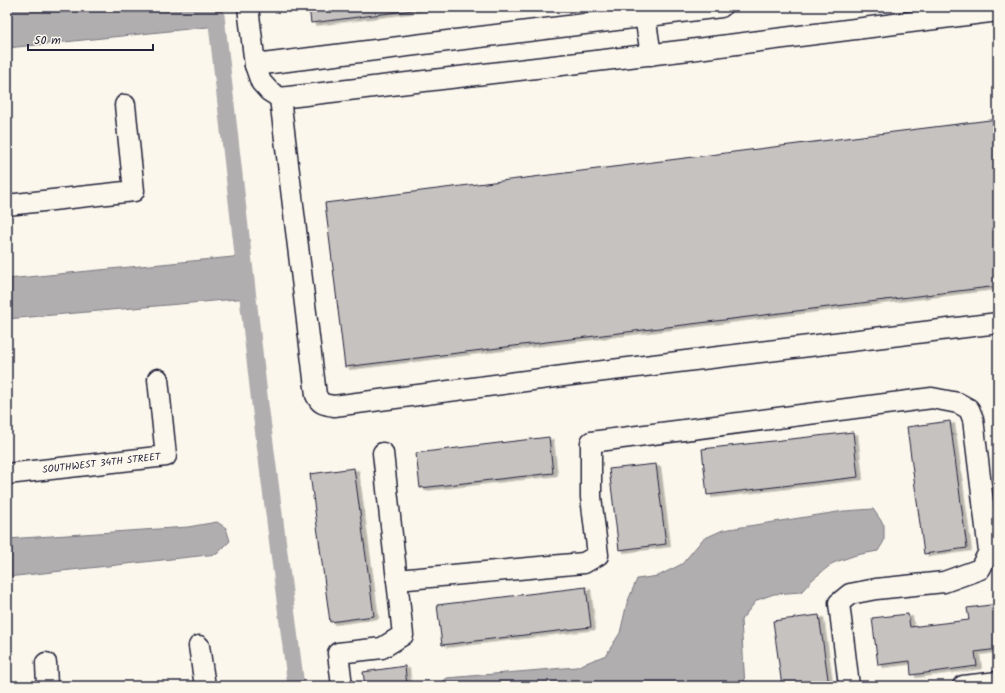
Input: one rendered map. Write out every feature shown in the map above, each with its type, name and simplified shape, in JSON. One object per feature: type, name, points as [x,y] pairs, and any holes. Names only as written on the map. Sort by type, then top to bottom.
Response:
[{"type":"street","points":[[248,7],[255,65],[261,82],[280,98],[651,55],[911,15],[990,10]]},
{"type":"street","points":[[255,65],[721,7]]},
{"type":"street","points":[[645,16],[651,55]]},
{"type":"street","points":[[280,98],[316,395],[319,401],[324,404],[334,406],[579,374],[998,323]]},
{"type":"street","points":[[7,205],[134,191],[125,105]]},
{"type":"street","name":"SOUTHWEST 34TH STREET","points":[[7,474],[166,456],[158,379]]},
{"type":"street","points":[[397,580],[584,563],[598,555],[591,497],[591,442],[932,398],[958,403],[969,409],[973,419],[989,552],[980,569],[944,582],[876,589],[850,594],[839,603],[849,686]]},
{"type":"street","points":[[342,686],[338,653],[382,648],[403,635],[383,453]]},
{"type":"street","points":[[199,646],[205,686]]},
{"type":"street","points":[[46,662],[48,686]]},
{"type":"street","points":[[963,686],[998,682]]},
{"type":"shaded area","points":[[7,7],[215,7],[217,26],[7,48]]},
{"type":"shaded area","points":[[243,256],[248,298],[7,319],[7,279]]},
{"type":"shaded area","points":[[873,509],[884,525],[884,541],[878,551],[856,555],[833,563],[813,579],[801,592],[774,594],[757,600],[741,620],[745,686],[441,686],[441,683],[447,678],[576,667],[606,655],[620,633],[627,603],[637,579],[658,576],[682,564],[703,539],[723,530],[844,511]]},
{"type":"shaded area","points":[[217,522],[226,528],[230,541],[217,554],[7,577],[7,539],[188,527]]},
{"type":"building","points":[[309,7],[429,7],[429,8],[311,23]]},
{"type":"building","points":[[998,119],[998,286],[345,367],[325,203]]},
{"type":"building","points":[[950,421],[967,548],[924,554],[907,427]]},
{"type":"building","points":[[853,432],[858,477],[707,495],[702,449]]},
{"type":"building","points":[[549,437],[553,473],[420,488],[416,453]]},
{"type":"building","points":[[656,464],[666,544],[619,550],[609,469]]},
{"type":"building","points":[[354,468],[374,616],[330,622],[310,474]]},
{"type":"building","points":[[586,587],[591,627],[442,645],[437,605]]},
{"type":"building","points":[[998,604],[998,649],[975,652],[977,666],[911,675],[910,661],[878,665],[872,618],[908,614],[910,627],[969,620],[967,608]]},
{"type":"building","points":[[819,615],[829,686],[782,686],[773,621]]},
{"type":"building","points":[[405,666],[407,686],[365,686],[363,672]]},
{"type":"waterway","points":[[215,7],[260,404],[296,686]]}]
